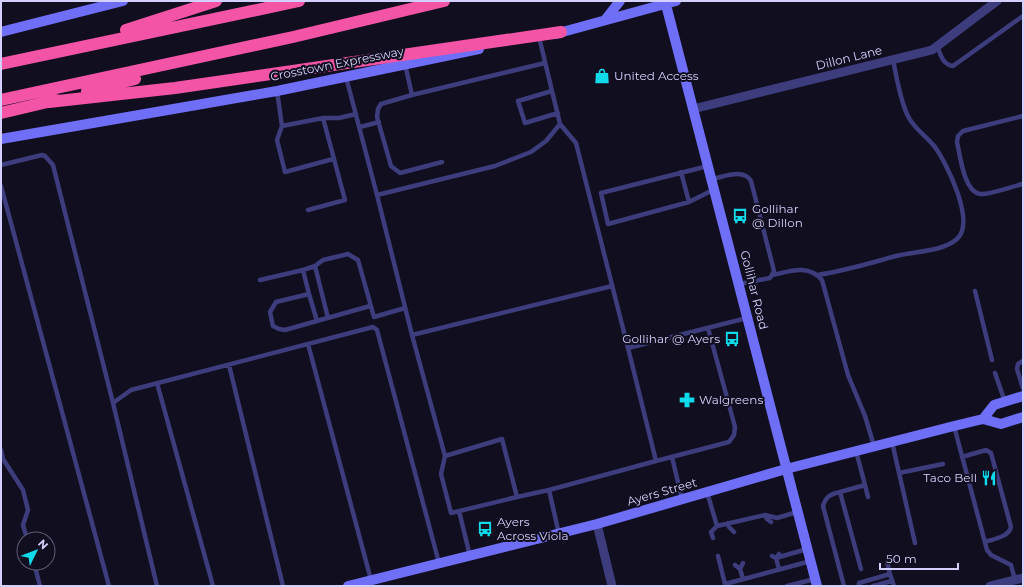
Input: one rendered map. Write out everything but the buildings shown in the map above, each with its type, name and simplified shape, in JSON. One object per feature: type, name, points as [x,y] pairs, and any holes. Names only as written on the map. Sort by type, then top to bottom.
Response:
[{"type":"highway","points":[[67,49],[216,1]]},
{"type":"highway","points":[[1,64],[299,1]]},
{"type":"highway","points":[[1,100],[293,37],[444,1]]},
{"type":"highway","points":[[49,102],[175,88],[562,32]]},
{"type":"highway","points":[[1,113],[49,102],[293,37]]},
{"type":"main road","points":[[1,32],[123,1]]},
{"type":"main road","points":[[605,20],[620,1]]},
{"type":"main road","name":"Crosstown Expressway","points":[[1,139],[277,91],[562,32],[676,1]]},
{"type":"main road","name":"Gollihar Road","points":[[665,3],[694,109],[816,582]]},
{"type":"main road","points":[[983,419],[994,405],[1023,396]]},
{"type":"main road","name":"Ayers Street","points":[[348,586],[597,524],[786,469],[874,446],[983,419],[1001,424],[1023,417]]},
{"type":"street","name":"Dillon Lane","points":[[694,109],[932,50],[997,1]]},
{"type":"street","points":[[597,524],[612,586]]},
{"type":"street","points":[[990,586],[1019,579]]},
{"type":"lane","points":[[937,46],[943,60],[947,65],[953,66],[1023,16]]},
{"type":"lane","points":[[539,37],[560,124],[576,143],[656,461]]},
{"type":"lane","points":[[817,275],[857,268],[898,255],[946,245],[959,238],[963,230],[965,224],[954,183],[945,162],[909,118],[893,60]]},
{"type":"lane","points":[[442,162],[400,173],[395,170],[391,166],[378,122],[378,109],[381,104],[412,95],[545,63]]},
{"type":"lane","points":[[405,64],[412,95]]},
{"type":"lane","points":[[346,76],[412,335],[445,456],[441,474],[451,513],[549,490],[729,442],[734,435],[735,427],[708,328]]},
{"type":"lane","points":[[277,91],[282,126],[277,140],[285,172],[334,158]]},
{"type":"lane","points":[[552,91],[518,101],[525,122],[558,113]]},
{"type":"lane","points":[[282,126],[323,118],[339,118],[356,114]]},
{"type":"lane","points":[[1023,116],[963,131],[958,136],[957,142],[967,183],[973,191],[980,194],[1023,184]]},
{"type":"lane","points":[[308,210],[345,200],[323,118]]},
{"type":"lane","points":[[360,127],[378,122]]},
{"type":"lane","points":[[377,194],[495,166],[531,152],[546,141],[560,124]]},
{"type":"lane","points":[[1,165],[42,155],[45,156],[53,165],[157,586]]},
{"type":"lane","points":[[708,166],[601,192],[608,224],[689,202],[713,184],[742,173],[748,176],[751,181],[774,271],[773,275]]},
{"type":"lane","points":[[681,172],[689,202]]},
{"type":"lane","points":[[1,186],[109,586]]},
{"type":"lane","points":[[260,280],[303,270],[315,266],[323,260],[348,254],[354,256],[358,260],[374,317],[405,308]]},
{"type":"lane","points":[[315,266],[328,318]]},
{"type":"lane","points":[[739,284],[770,278],[773,275],[799,268],[817,275],[822,280],[848,376],[865,416],[874,446]]},
{"type":"lane","points":[[303,270],[316,321]]},
{"type":"lane","points":[[412,335],[612,286]]},
{"type":"lane","points":[[975,291],[992,360]]},
{"type":"lane","points":[[309,294],[276,302],[270,312],[273,326],[285,330],[370,306]]},
{"type":"lane","points":[[628,348],[747,318]]},
{"type":"lane","points":[[113,403],[130,390],[373,327],[377,330],[439,563]]},
{"type":"lane","points":[[308,344],[370,580]]},
{"type":"lane","points":[[1023,361],[1018,364],[1017,369],[1023,388]]},
{"type":"lane","points":[[229,365],[283,586]]},
{"type":"lane","points":[[995,373],[1005,402]]},
{"type":"lane","points":[[157,384],[211,586]]},
{"type":"lane","points":[[954,426],[987,550],[991,555],[1011,565],[1019,579]]},
{"type":"lane","points":[[445,456],[502,439],[517,497]]},
{"type":"lane","points":[[892,442],[915,543]]},
{"type":"lane","points":[[1,450],[3,459],[23,490],[28,510],[23,525],[25,531]]},
{"type":"lane","points":[[962,457],[986,450],[991,453],[999,478],[1011,527],[1010,532],[1006,535],[985,542]]},
{"type":"lane","points":[[856,451],[868,497]]},
{"type":"lane","points":[[672,457],[682,499]]},
{"type":"lane","points":[[899,473],[942,464]]},
{"type":"lane","points":[[844,586],[823,506],[825,500],[830,495],[864,485]]},
{"type":"lane","points":[[549,490],[559,534]]},
{"type":"lane","points":[[707,492],[717,526]]},
{"type":"lane","points":[[840,492],[861,569]]},
{"type":"lane","points":[[459,511],[470,556]]},
{"type":"lane","points":[[713,538],[711,532],[717,526],[766,517],[777,518],[798,512]]},
{"type":"lane","points":[[766,517],[771,522]]},
{"type":"lane","points":[[763,524],[766,517]]},
{"type":"lane","points":[[728,525],[734,532]]},
{"type":"lane","points":[[726,533],[728,525]]},
{"type":"lane","points":[[779,569],[776,556],[807,549]]},
{"type":"lane","points":[[718,556],[725,584],[810,561]]},
{"type":"lane","points":[[887,562],[894,586]]},
{"type":"lane","points":[[740,569],[743,563]]},
{"type":"lane","points":[[735,565],[740,569],[743,579]]},
{"type":"lane","points":[[36,571],[40,586]]},
{"type":"lane","points":[[859,586],[860,583],[890,574]]},
{"type":"lane","points":[[877,585],[892,581]]},
{"type":"lane","points":[[787,586],[816,582]]},
{"type":"place","name":"United Access","points":[[602,76]]},
{"type":"place","name":"Gollihar @ Dillon","points":[[740,216]]},
{"type":"place","name":"Gollihar @ Ayers","points":[[732,339]]},
{"type":"place","name":"Walgreens","points":[[687,400]]},
{"type":"place","name":"Taco Bell","points":[[989,478]]},
{"type":"place","name":"Ayers Across Viola","points":[[485,529]]}]
